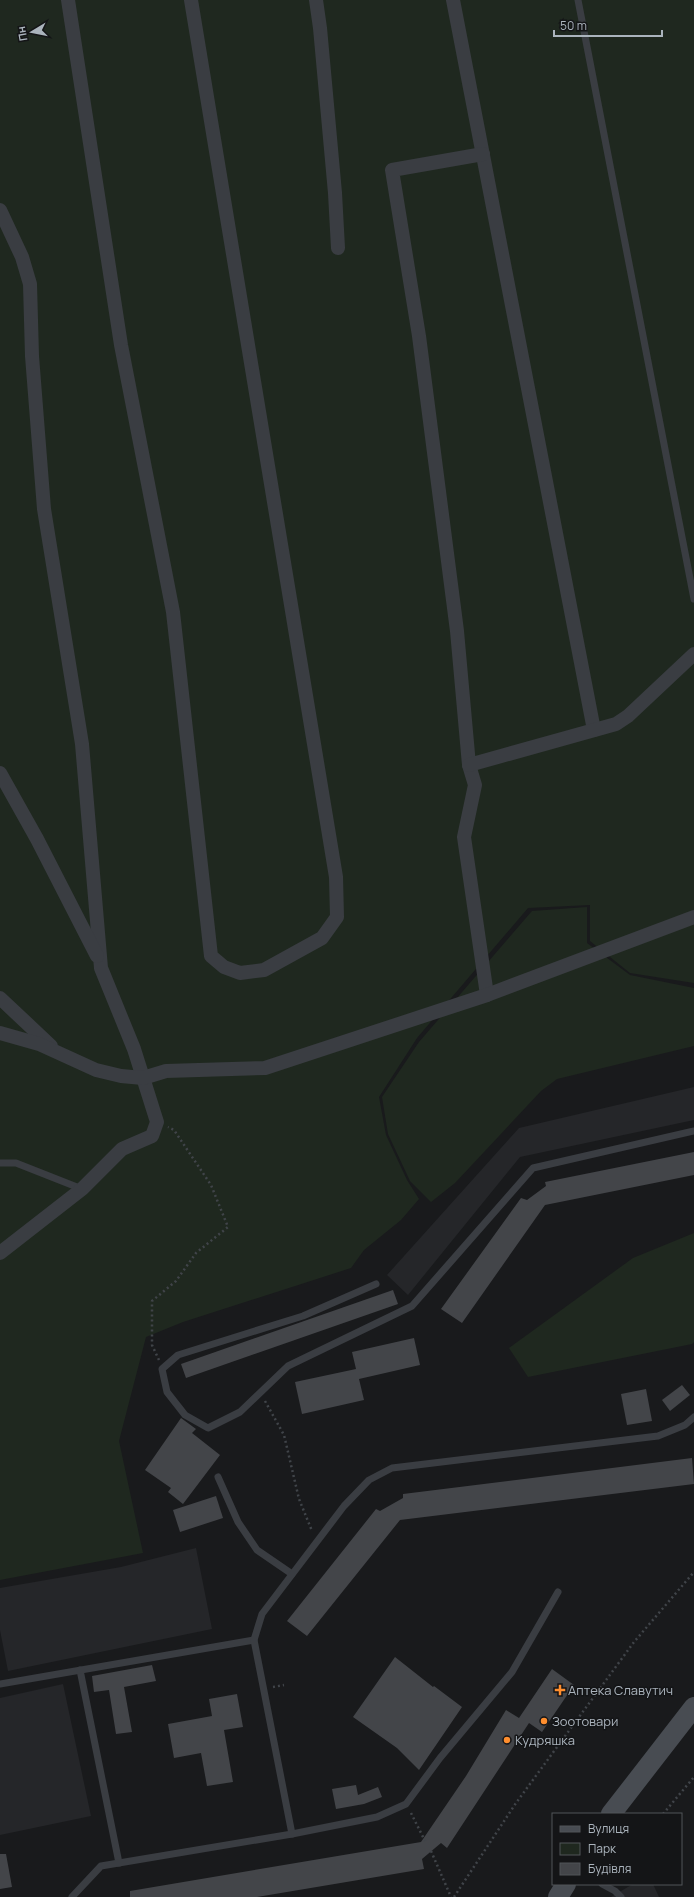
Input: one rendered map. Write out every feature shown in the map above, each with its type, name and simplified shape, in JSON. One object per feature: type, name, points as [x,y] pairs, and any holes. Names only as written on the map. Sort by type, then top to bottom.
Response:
[{"type":"main road","points":[[613,1813],[691,1715]]},
{"type":"main road","points":[[558,1897],[565,1885]]},
{"type":"street","points":[[68,0],[121,345],[173,612],[212,956],[224,967],[240,973],[264,970],[322,938],[337,917],[336,877],[191,0]]},
{"type":"street","points":[[316,0],[335,185],[338,248]]},
{"type":"street","points":[[452,0],[594,730]]},
{"type":"street","points":[[482,154],[392,170],[419,336],[457,631],[469,765],[475,785],[464,837],[487,995]]},
{"type":"street","points":[[0,210],[22,257],[30,284],[32,356],[44,509],[82,744],[101,968],[134,1049],[157,1122],[152,1136],[122,1149],[82,1189],[0,1253]]},
{"type":"street","points":[[469,765],[616,724],[628,716],[694,654]]},
{"type":"street","points":[[0,772],[37,839],[100,962]]},
{"type":"street","points":[[0,1033],[39,1044],[96,1070],[144,1081],[166,1071],[265,1068],[487,995],[694,917]]},
{"type":"street","points":[[0,998],[58,1052]]},
{"type":"lane","points":[[578,0],[694,599]]},
{"type":"lane","points":[[376,1284],[303,1316],[178,1355],[162,1369],[167,1392],[185,1415],[208,1428],[240,1412],[288,1366],[412,1306],[533,1168],[694,1131]]},
{"type":"lane","points":[[0,1163],[16,1163],[82,1189]]},
{"type":"lane","points":[[292,1834],[254,1640],[262,1614],[344,1506],[369,1480],[392,1468],[658,1436],[685,1425],[694,1417]]},
{"type":"lane","points":[[218,1477],[238,1522],[257,1550],[292,1574]]},
{"type":"lane","points":[[72,1897],[102,1866],[377,1818],[406,1804],[440,1758],[512,1672],[558,1592]]},
{"type":"lane","points":[[0,1684],[254,1640]]},
{"type":"lane","points":[[80,1670],[119,1863]]},
{"type":"lane","points":[[604,1885],[615,1891],[621,1897]]},
{"type":"path","points":[[157,1122],[174,1130],[211,1185],[228,1227],[196,1253],[176,1281],[152,1301],[152,1344],[162,1369]]},
{"type":"path","points":[[260,1393],[284,1435],[299,1499],[316,1542]]},
{"type":"path","points":[[454,1897],[516,1803],[634,1642],[694,1572]]},
{"type":"path","points":[[664,1813],[694,1777]]},
{"type":"path","points":[[406,1804],[425,1841]]},
{"type":"path","points":[[432,1851],[451,1897]]},
{"type":"shaded area","points":[[694,1087],[694,1120],[520,1157],[408,1295],[387,1275],[519,1128]]},
{"type":"shaded area","points":[[196,1548],[212,1629],[8,1671],[0,1630],[0,1588],[121,1567]]},
{"type":"shaded area","points":[[63,1684],[91,1816],[0,1835],[0,1698]]},
{"type":"shaded area","points":[[631,1885],[653,1885],[659,1897],[611,1897]]},
{"type":"green space","points":[[0,0],[694,0],[694,983],[630,973],[590,941],[590,905],[528,908],[417,1038],[379,1097],[386,1135],[407,1180],[419,1199],[401,1220],[364,1250],[351,1268],[183,1322],[146,1337],[119,1441],[143,1553],[0,1580]]},
{"type":"green space","points":[[587,907],[587,943],[630,975],[694,988],[694,1046],[557,1079],[541,1091],[455,1183],[431,1202],[410,1181],[388,1134],[382,1097],[419,1042],[532,911]]},
{"type":"green space","points":[[694,1233],[694,1342],[692,1344],[528,1377],[509,1348],[633,1258]]},
{"type":"building","points":[[694,1152],[694,1175],[545,1205],[462,1323],[441,1309],[521,1198],[527,1200],[546,1186],[545,1182]]},
{"type":"building","points":[[393,1290],[398,1304],[186,1378],[181,1364]]},
{"type":"building","points":[[414,1338],[420,1365],[359,1379],[364,1400],[302,1414],[295,1382],[356,1369],[352,1352]]},
{"type":"building","points":[[682,1385],[690,1395],[670,1411],[662,1400]]},
{"type":"building","points":[[646,1389],[652,1421],[627,1425],[621,1394]]},
{"type":"building","points":[[181,1418],[196,1429],[192,1433],[220,1455],[183,1504],[168,1492],[171,1488],[145,1470]]},
{"type":"building","points":[[692,1458],[694,1484],[400,1520],[307,1636],[287,1621],[376,1509],[380,1511],[403,1498],[403,1494]]},
{"type":"building","points":[[216,1496],[223,1518],[180,1532],[173,1510]]},
{"type":"building","points":[[395,1657],[433,1687],[434,1686],[462,1707],[419,1770],[397,1748],[353,1717]]},
{"type":"building","points":[[152,1665],[156,1681],[124,1687],[132,1732],[116,1734],[109,1690],[94,1692],[92,1676]]},
{"type":"building","points":[[552,1669],[574,1685],[542,1732],[529,1723],[447,1848],[441,1843],[422,1859],[424,1869],[257,1897],[130,1897],[130,1891],[421,1842],[466,1776],[506,1710],[519,1718]]},
{"type":"building","points":[[237,1694],[243,1727],[224,1730],[233,1782],[207,1786],[201,1753],[174,1758],[168,1724],[212,1716],[209,1699]]},
{"type":"building","points":[[356,1785],[358,1795],[378,1787],[382,1797],[364,1804],[336,1809],[332,1789]]},
{"type":"building","points":[[0,1854],[6,1854],[12,1887],[0,1889]]},
{"type":"place","name":"Аптека Славутич","points":[[560,1690]]},
{"type":"place","name":"Зоотовари","points":[[544,1721]]},
{"type":"place","name":"Кудряшка","points":[[507,1740]]}]
